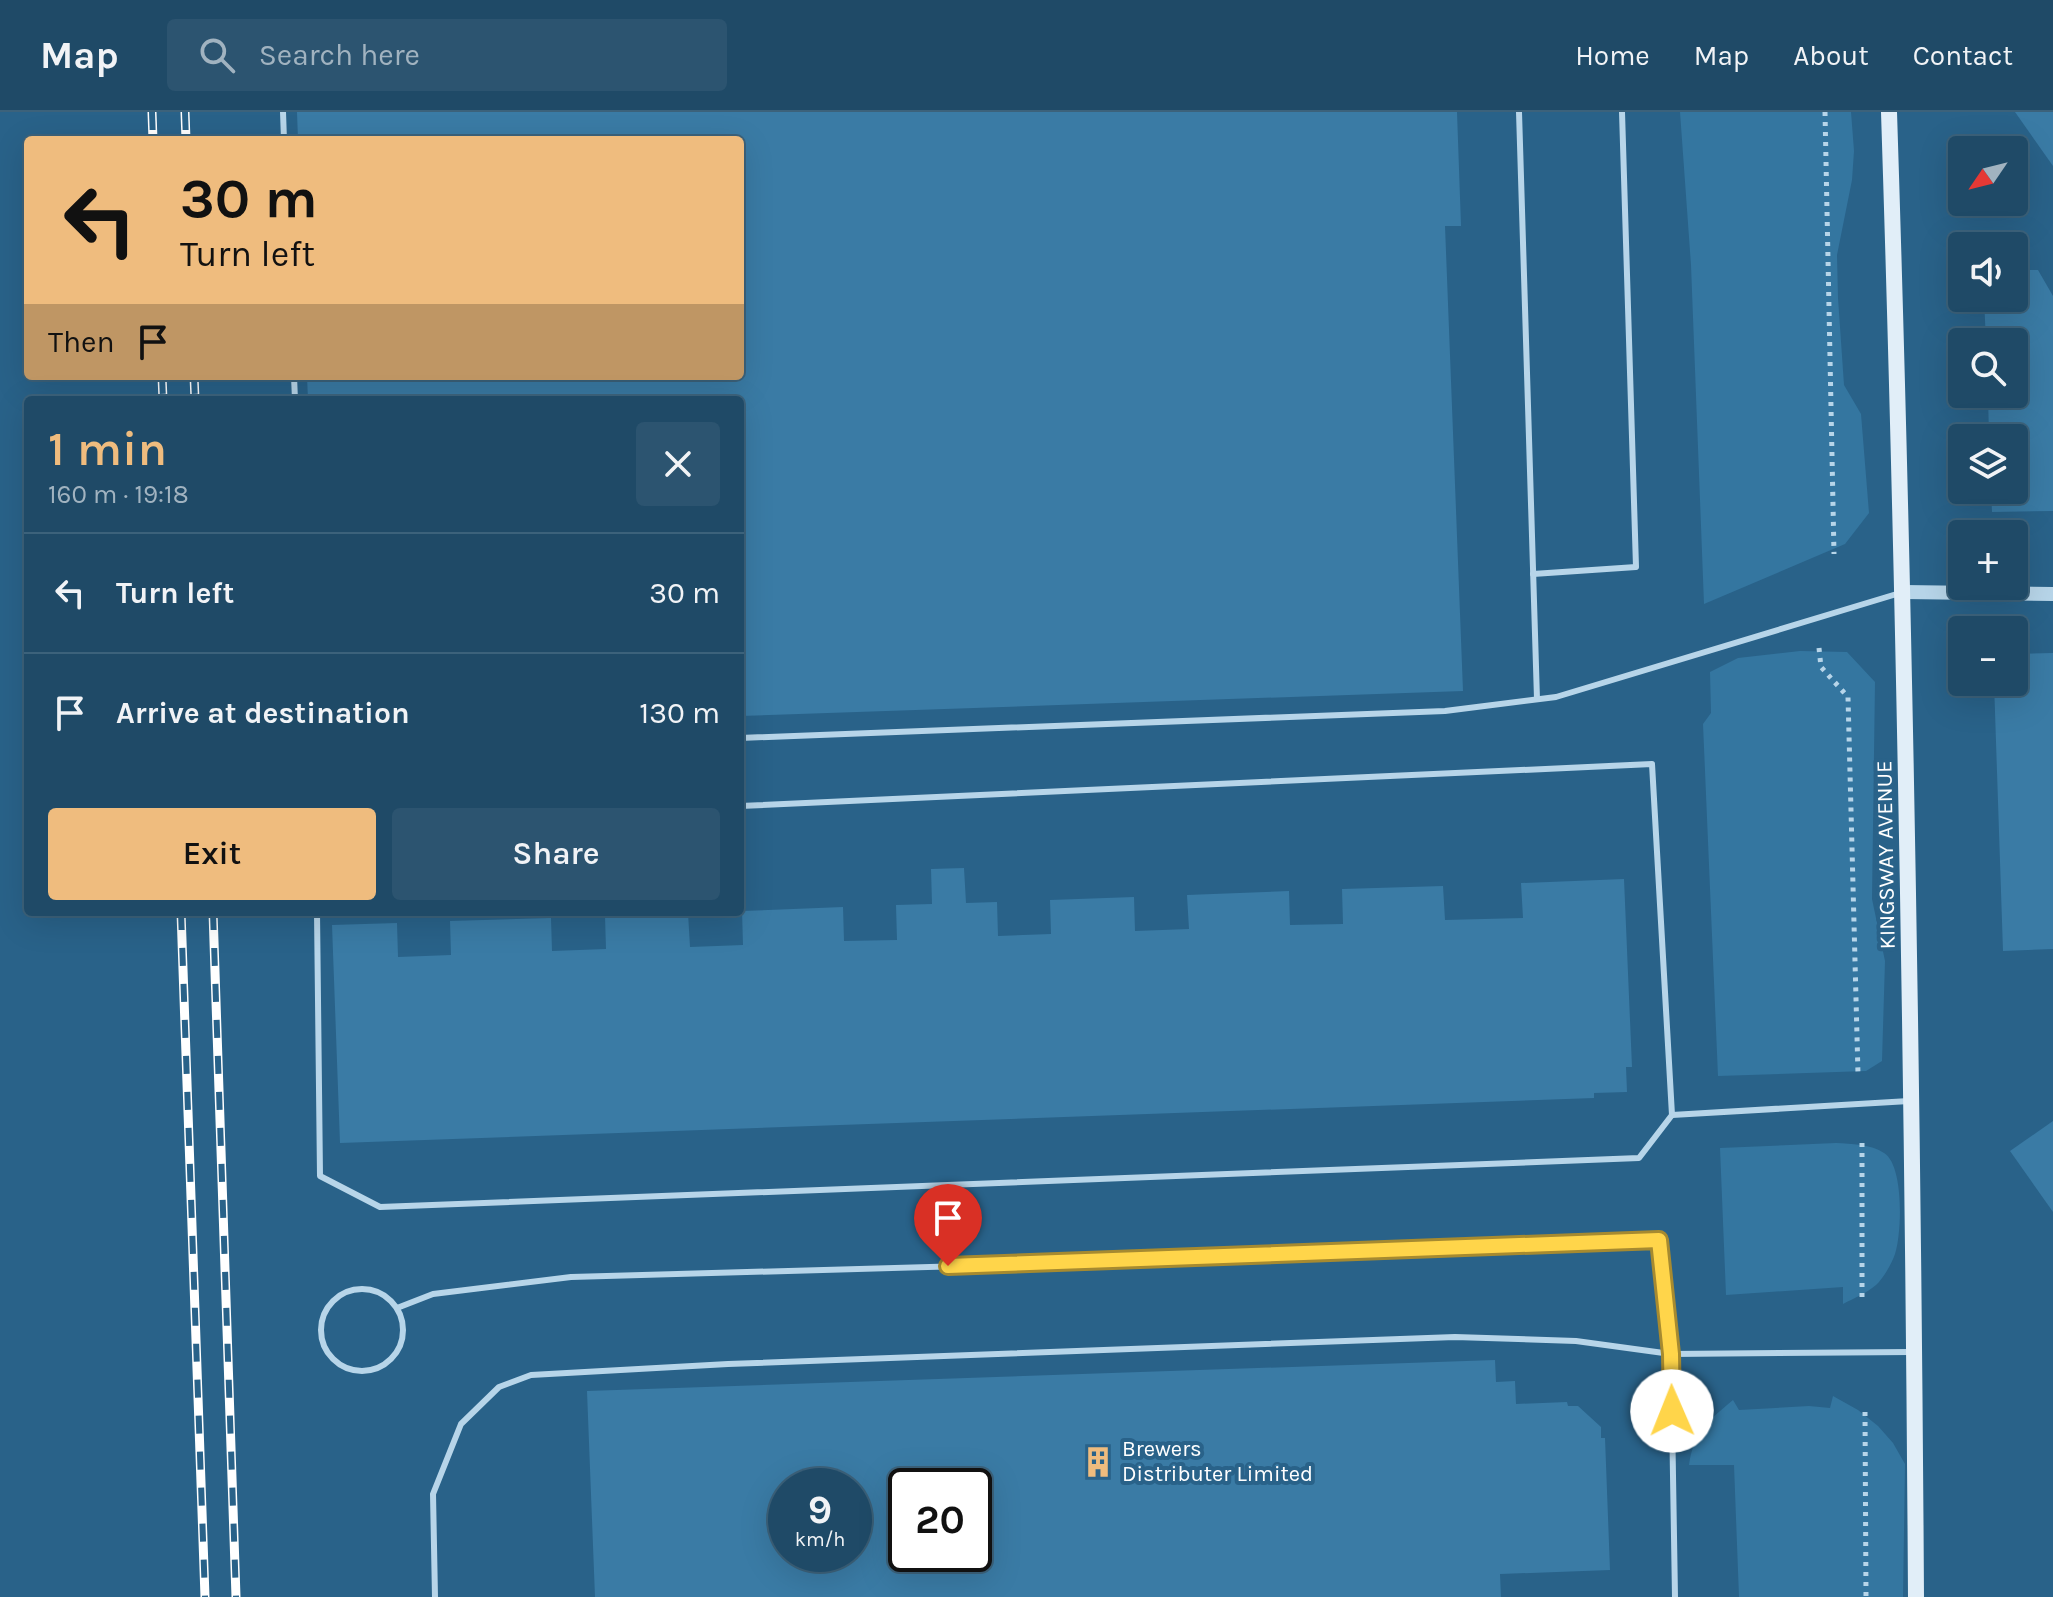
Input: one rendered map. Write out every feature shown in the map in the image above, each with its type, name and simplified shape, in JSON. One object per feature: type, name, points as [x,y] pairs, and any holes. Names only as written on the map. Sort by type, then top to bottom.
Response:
[{"type":"main road","name":"KINGSWAY AVENUE","points":[[1889,112],[1904,592],[1913,1101],[1916,1597]]},
{"type":"street","points":[[1904,592],[2053,594]]},
{"type":"lane","points":[[283,112],[284,136]]},
{"type":"lane","points":[[1519,112],[1537,699]]},
{"type":"lane","points":[[1533,574],[1636,567],[1622,112]]},
{"type":"lane","points":[[744,738],[1445,711],[1556,697],[1904,592]]},
{"type":"lane","points":[[317,916],[320,1176],[380,1207],[1639,1158],[1672,1115],[1652,764],[744,806]]},
{"type":"lane","points":[[1672,1115],[1913,1101]]},
{"type":"lane","points":[[397,1308],[433,1294],[571,1277],[1105,1262],[1659,1240],[1671,1354],[1675,1597]]},
{"type":"lane","points":[[362,1288],[376,1291],[389,1297],[397,1308],[404,1334],[400,1347],[382,1367],[355,1371],[332,1358],[324,1346],[322,1319],[327,1307],[349,1290],[362,1288]]},
{"type":"lane","points":[[435,1597],[433,1494],[461,1424],[499,1387],[531,1375],[728,1364],[1455,1337],[1576,1341],[1671,1354],[1914,1352]]},
{"type":"path","points":[[1825,112],[1834,554]]},
{"type":"path","points":[[1819,648],[1821,667],[1848,697],[1858,1074]]},
{"type":"path","points":[[1862,1143],[1862,1299]]},
{"type":"path","points":[[1865,1412],[1866,1597]]},
{"type":"shaded area","points":[[1680,112],[1851,112],[1854,151],[1852,180],[1837,255],[1838,298],[1844,385],[1861,414],[1869,513],[1845,544],[1704,604],[1691,265]]},
{"type":"shaded area","points":[[1800,651],[1847,652],[1875,682],[1872,899],[1885,961],[1882,1061],[1866,1071],[1718,1076],[1703,724],[1711,713],[1710,672],[1738,658]]},
{"type":"shaded area","points":[[1836,1143],[1879,1150],[1891,1160],[1895,1171],[1900,1200],[1899,1231],[1895,1254],[1882,1279],[1843,1304],[1843,1287],[1726,1295],[1720,1148]]},
{"type":"shaded area","points":[[1833,1396],[1878,1426],[1905,1464],[1903,1597],[1739,1597],[1734,1465],[1689,1465],[1694,1443],[1709,1421],[1733,1400],[1739,1410],[1809,1406],[1830,1408]]},
{"type":"building","points":[[297,112],[1457,112],[1461,226],[1445,226],[1463,691],[744,716],[744,396],[308,396],[307,380],[744,380],[744,136],[298,136]]},
{"type":"building","points":[[2015,112],[2053,112],[2053,166]]},
{"type":"building","points":[[2028,270],[2038,270],[2053,296],[2053,511],[1992,512],[1992,504],[2028,504],[2028,424],[1989,424],[1988,408],[2028,408],[2028,328],[1985,328],[1985,312],[2028,312]]},
{"type":"building","points":[[2053,653],[2053,949],[2003,951],[1994,696],[2028,696],[2028,654]]},
{"type":"building","points":[[964,868],[966,903],[997,902],[998,936],[1051,934],[1050,900],[1134,897],[1135,931],[1189,929],[1187,895],[1289,891],[1290,925],[1343,924],[1342,889],[1443,886],[1445,920],[1523,918],[1521,883],[1624,879],[1632,1067],[1626,1067],[1627,1092],[1594,1093],[1594,1098],[340,1143],[332,925],[397,923],[398,957],[451,955],[450,921],[551,918],[552,951],[606,949],[605,916],[688,916],[690,947],[743,945],[744,911],[843,907],[844,941],[897,940],[896,905],[932,904],[931,869]]},
{"type":"building","points":[[2053,1121],[2053,1212],[2010,1151]]},
{"type":"building","name":"Brewers Distributer Limited","points":[[1495,1360],[1496,1382],[1515,1381],[1516,1404],[1567,1402],[1568,1406],[1578,1406],[1601,1427],[1601,1438],[1605,1438],[1610,1570],[1500,1574],[1501,1597],[595,1597],[587,1391]]},
{"type":"railway","points":[[152,112],[153,136]]},
{"type":"railway","points":[[185,112],[186,136]]},
{"type":"railway","points":[[162,380],[163,396]]},
{"type":"railway","points":[[194,380],[195,396]]},
{"type":"railway","points":[[181,916],[205,1597]]},
{"type":"railway","points":[[213,916],[236,1597]]},
{"type":"place","name":"Brewers Distributer Limited","points":[[1098,1462]]},
{"type":"route","points":[[948,1266],[1659,1240],[1671,1354],[1672,1411]]}]
